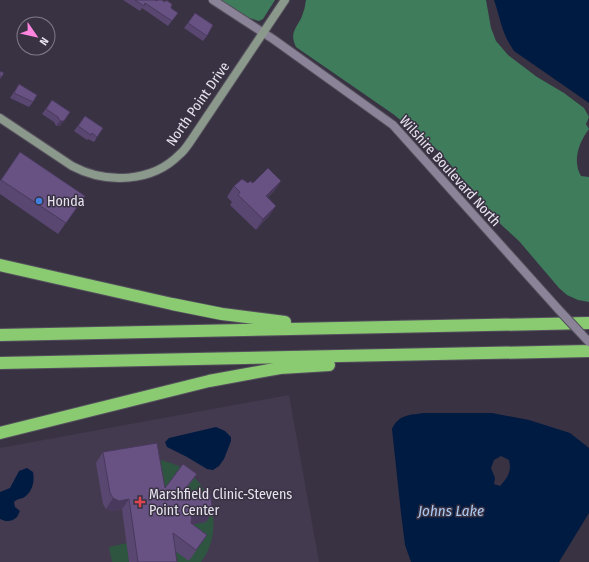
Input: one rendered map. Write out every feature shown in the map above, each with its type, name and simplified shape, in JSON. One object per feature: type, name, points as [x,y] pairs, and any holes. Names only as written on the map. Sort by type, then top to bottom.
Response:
[{"type":"highway","points":[[0,265],[214,313],[292,323],[305,329]]},
{"type":"highway","points":[[0,335],[589,323]]},
{"type":"highway","points":[[0,364],[589,351]]},
{"type":"highway","points":[[0,433],[162,392],[251,373],[304,366],[424,362],[438,355]]},
{"type":"street","name":"Wilshire Boulevard North","points":[[213,0],[263,33],[392,125],[589,342]]},
{"type":"street","name":"North Point Drive","points":[[0,118],[85,173],[98,177],[111,178],[130,178],[148,174],[164,166],[180,155],[285,0]]},
{"type":"shaded area","points":[[289,395],[319,562],[0,562],[0,448]]},
{"type":"green space","points":[[220,0],[275,0],[263,19],[259,21],[246,17]]},
{"type":"green space","points":[[306,0],[486,0],[491,28],[496,41],[508,55],[537,77],[564,93],[584,108],[589,117],[586,124],[589,129],[582,140],[578,152],[577,164],[581,176],[589,177],[589,302],[578,300],[567,295],[559,288],[519,241],[494,218],[477,194],[440,152],[393,114],[296,47],[293,37],[295,29],[304,11]]},
{"type":"green space","points":[[158,459],[175,464],[184,469],[195,478],[203,488],[209,500],[212,512],[212,538],[208,550],[201,562],[175,562]]},
{"type":"green space","points":[[127,543],[129,562],[112,562],[109,547]]},
{"type":"water","points":[[494,0],[589,0],[589,103],[514,51],[504,32]]},
{"type":"water","name":"Johns Lake","points":[[424,413],[492,413],[529,420],[570,433],[589,448],[589,513],[559,562],[411,562],[405,545],[392,429],[398,420],[405,416]],"holes":[[[501,456],[509,460],[510,468],[507,477],[500,486],[494,484],[495,478],[491,468],[494,460]]]},
{"type":"water","points":[[216,427],[225,431],[231,437],[231,441],[224,459],[219,466],[213,470],[207,469],[167,447],[165,442],[169,438]]},
{"type":"water","points":[[27,468],[33,472],[34,480],[31,490],[26,496],[14,502],[15,507],[20,511],[17,517],[13,520],[4,521],[0,519],[0,492],[10,488],[19,471]]},
{"type":"building","points":[[135,0],[162,0],[165,2],[166,0],[172,4],[171,8],[178,13],[172,21],[145,3],[144,6]]},
{"type":"building","points":[[195,13],[213,25],[207,36],[188,23]]},
{"type":"building","points":[[0,71],[4,73],[0,79]]},
{"type":"building","points":[[19,84],[37,95],[33,102],[14,93]]},
{"type":"building","points":[[52,100],[70,112],[64,121],[60,121],[58,117],[46,109]]},
{"type":"building","points":[[85,116],[103,128],[97,137],[92,133],[91,135],[78,126]]},
{"type":"building","points":[[20,152],[85,196],[66,223],[1,180]]},
{"type":"building","points":[[268,168],[281,181],[266,196],[276,206],[263,219],[238,195],[240,192],[234,186],[242,179],[248,183],[250,181],[253,183]]},
{"type":"building","points":[[157,443],[165,488],[183,464],[197,474],[184,490],[191,498],[210,494],[213,511],[192,515],[191,523],[207,535],[196,550],[173,533],[177,562],[138,562],[129,499],[119,501],[113,498],[110,493],[103,452]]},
{"type":"place","name":"Honda","points":[[39,201]]},
{"type":"place","name":"Marshfield Clinic-Stevens Point Center","points":[[140,502]]}]
